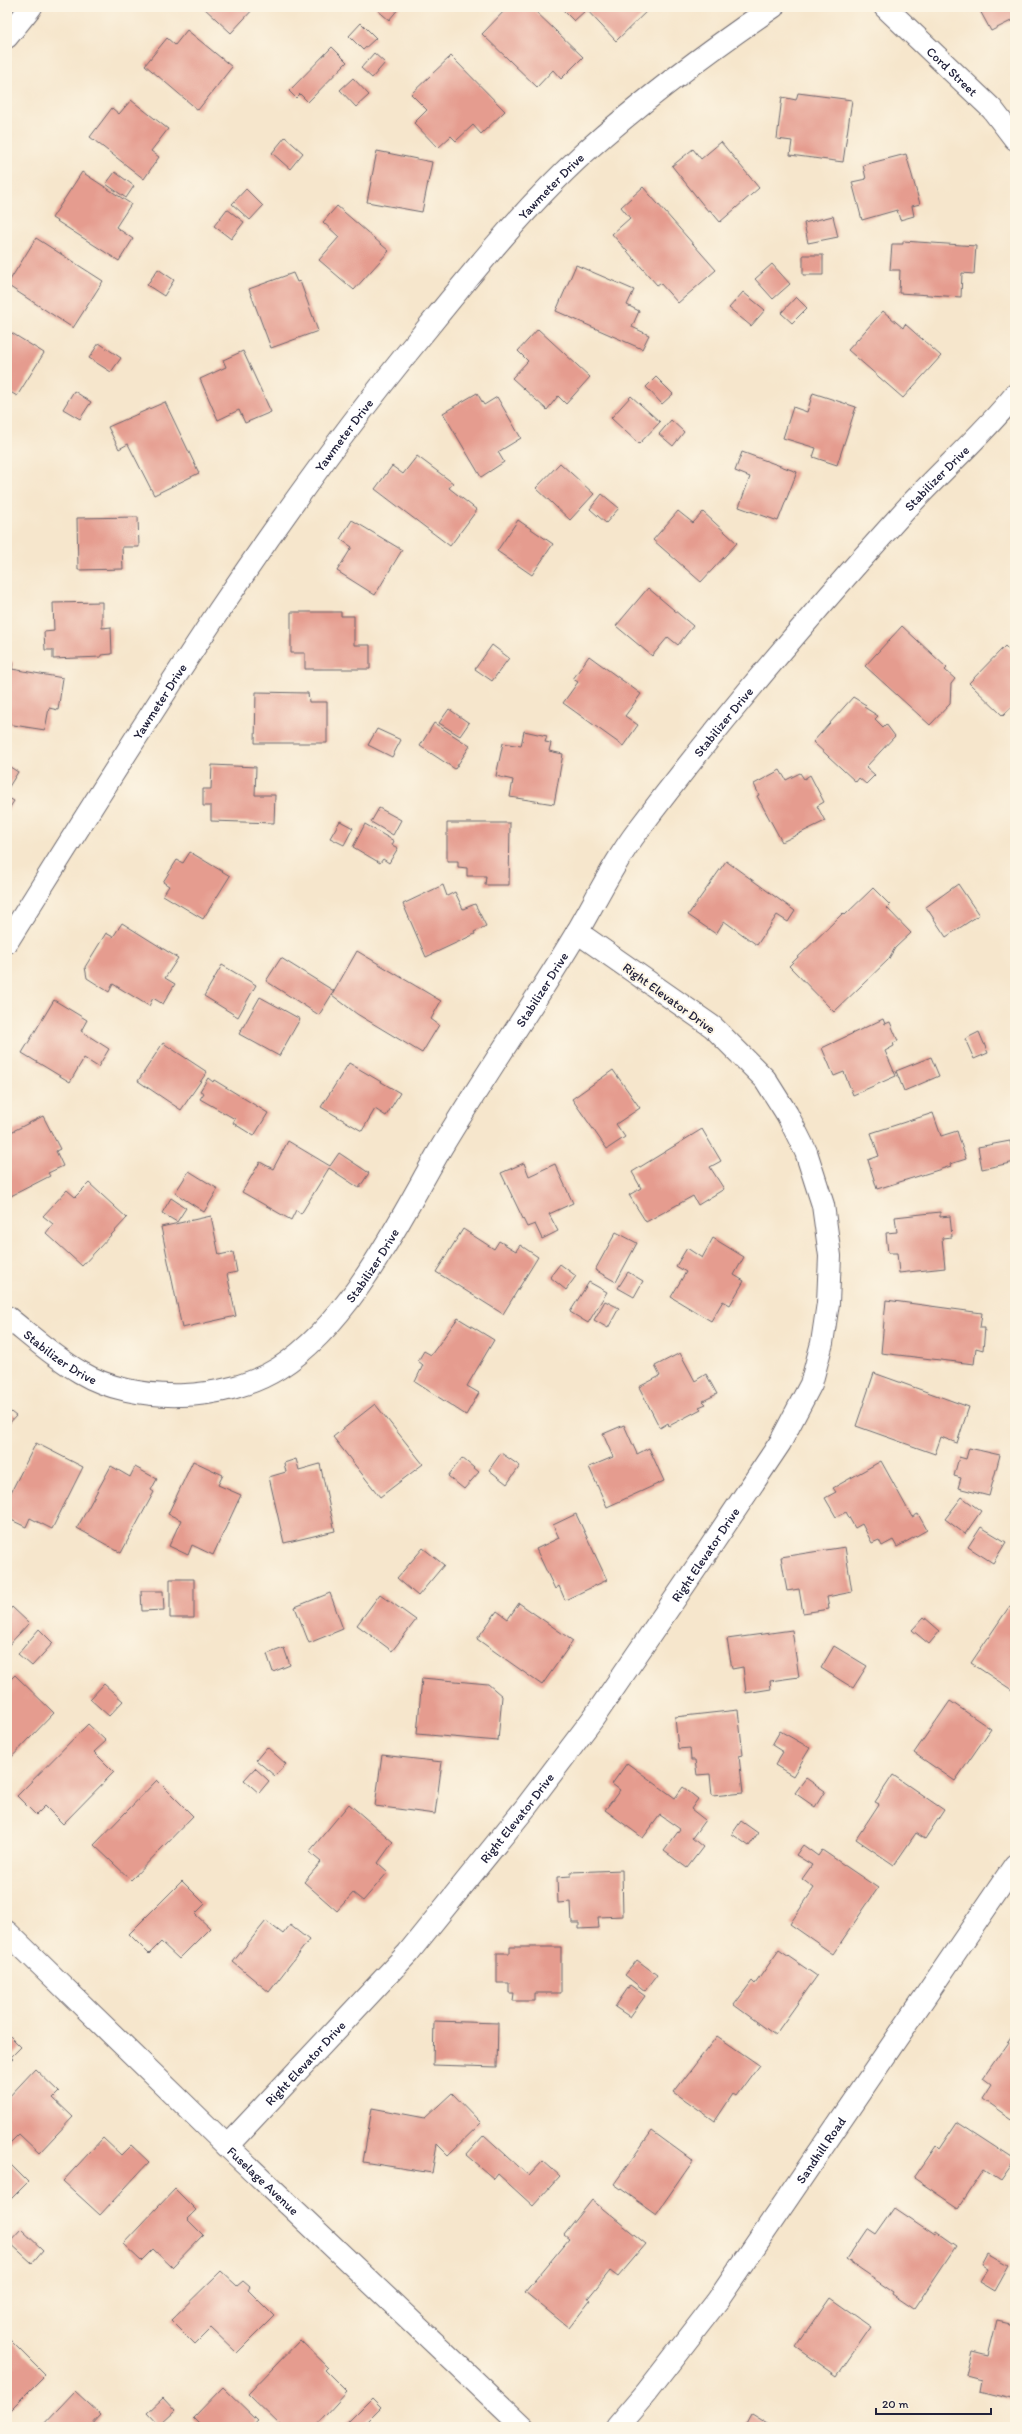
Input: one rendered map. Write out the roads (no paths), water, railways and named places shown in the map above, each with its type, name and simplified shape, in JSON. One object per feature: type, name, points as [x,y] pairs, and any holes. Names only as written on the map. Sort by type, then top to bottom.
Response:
[{"type":"street","points":[[7,37],[31,7]]},
{"type":"street","name":"Yawmeter Drive","points":[[7,942],[175,675],[282,516],[369,399],[526,211],[584,154],[706,52],[773,7]]},
{"type":"street","name":"Cord Street","points":[[886,7],[992,109],[1015,139]]},
{"type":"street","name":"Stabilizer Drive","points":[[7,1317],[81,1373],[106,1384],[132,1390],[166,1395],[202,1395],[242,1387],[278,1369],[310,1344],[342,1307],[379,1255],[460,1118],[576,932],[606,877],[638,831],[766,667],[902,514],[1015,395]]},
{"type":"street","name":"Right Elevator Drive","points":[[227,2146],[408,1953],[526,1808],[592,1720],[707,1552],[780,1443],[811,1384],[822,1343],[828,1303],[830,1256],[823,1205],[806,1152],[787,1114],[765,1079],[713,1027],[576,932]]},
{"type":"street","name":"Sandhill Road","points":[[617,2427],[646,2393],[718,2300],[1015,1865]]},
{"type":"street","name":"Fuselage Avenue","points":[[7,1932],[227,2146],[522,2427]]}]
